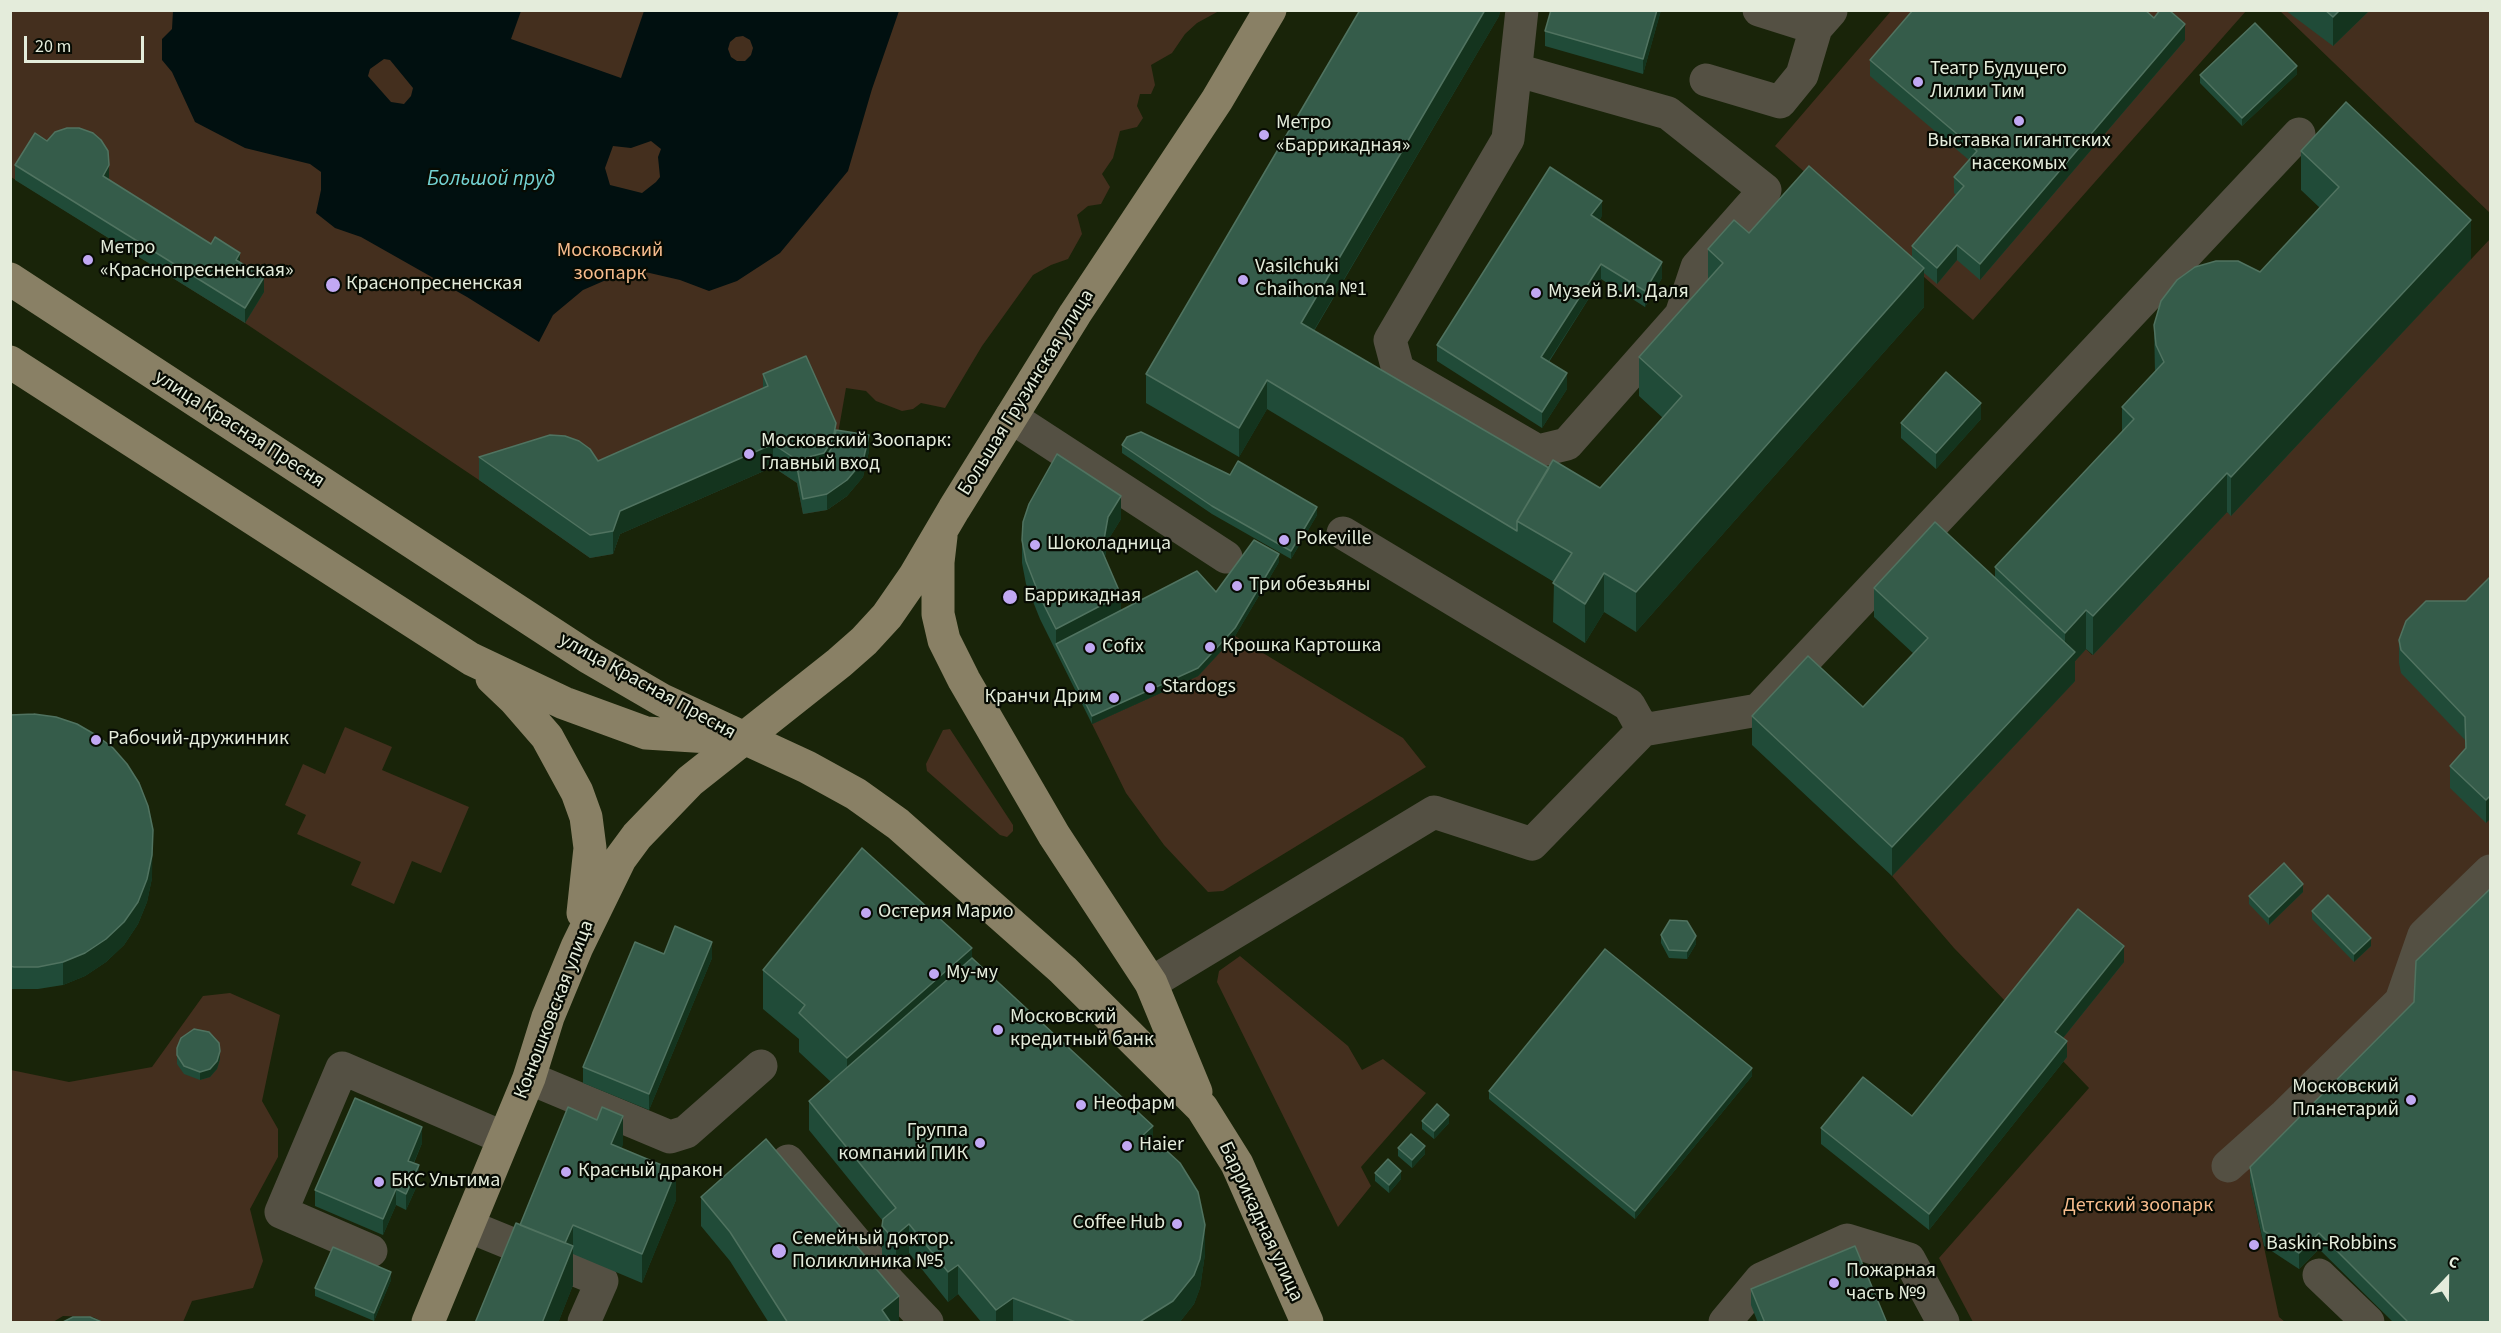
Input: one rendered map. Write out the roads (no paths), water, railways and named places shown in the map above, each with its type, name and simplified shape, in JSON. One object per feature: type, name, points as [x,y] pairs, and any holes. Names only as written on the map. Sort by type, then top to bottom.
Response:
[{"type":"main road","name":"Большая Грузинская улица","points":[[743,738],[809,688],[864,641],[886,616],[914,577],[1075,314],[1217,100],[1270,10]]},
{"type":"main road","name":"улица Красная Пресня","points":[[10,279],[523,616],[663,700],[743,738]]},
{"type":"main road","name":"улица Красная Пресня","points":[[10,362],[471,659],[564,703],[646,733],[743,738]]},
{"type":"main road","points":[[942,530],[938,562],[938,614],[944,640],[964,680],[1054,835],[1151,983],[1202,1108]]},
{"type":"main road","points":[[471,659],[514,699],[547,737],[576,792],[585,818],[590,848],[587,888],[577,947]]},
{"type":"main road","name":"Конюшковская улица","points":[[428,1323],[529,1078],[548,1017],[600,896],[620,859],[636,836],[690,781],[743,738]]},
{"type":"main road","name":"Баррикадная улица","points":[[743,738],[807,767],[842,786],[898,824],[1063,969],[1202,1108],[1237,1164],[1303,1321]]},
{"type":"lane","points":[[1516,70],[1668,113],[1765,190],[1696,267],[1681,315],[1567,444],[1538,452],[1398,370],[1390,340],[1508,139],[1522,10]]},
{"type":"lane","points":[[1706,80],[1780,102],[1802,75],[1823,19],[1759,10]]},
{"type":"lane","points":[[1151,983],[1434,812],[1532,844],[1643,730],[1758,710],[2299,134]]},
{"type":"lane","points":[[1011,417],[1226,556]]},
{"type":"lane","points":[[1343,533],[1629,705],[1643,730]]},
{"type":"lane","points":[[2228,1166],[2285,1115],[2401,1001],[2424,935],[2490,871]]},
{"type":"lane","points":[[529,1078],[670,1137],[686,1132],[761,1066]]},
{"type":"lane","points":[[371,1251],[280,1212],[342,1068],[504,1138]]},
{"type":"lane","points":[[788,1161],[889,1282],[927,1323]]},
{"type":"lane","points":[[468,1226],[522,1248]]},
{"type":"lane","points":[[1725,1323],[1761,1279],[1847,1240],[1909,1259],[1943,1323]]},
{"type":"lane","points":[[568,1267],[602,1281],[584,1323]]},
{"type":"lane","points":[[2319,1275],[2368,1323]]},
{"type":"water","name":"Большой пруд","points":[[173,11],[521,11],[511,39],[621,78],[644,11],[899,11],[872,89],[848,171],[780,253],[737,281],[709,291],[680,280],[641,271],[606,280],[583,290],[553,315],[539,342],[467,297],[361,237],[335,228],[316,213],[321,190],[321,172],[310,164],[245,148],[195,122],[172,72],[162,60],[162,39],[172,29]],"holes":[[[743,36],[750,40],[753,48],[751,55],[745,61],[737,61],[731,57],[728,49],[730,42],[736,37]],[[384,59],[390,60],[413,88],[411,96],[404,104],[391,102],[368,76],[370,69]],[[651,141],[661,149],[658,157],[660,177],[642,193],[610,185],[605,168],[613,146],[631,148]]]},
{"type":"place","name":"Театр Будущего Лилии Тим","points":[[1918,82]]},
{"type":"place","name":"Выставка гигантских насекомых","points":[[2019,121]]},
{"type":"place","name":"Метро «Баррикадная»","points":[[1264,135]]},
{"type":"place","name":"Метро «Краснопресненская»","points":[[88,260]]},
{"type":"place","name":"Vasilchuki Chaihona №1","points":[[1243,280]]},
{"type":"place","name":"Краснопресненская","points":[[333,285]]},
{"type":"place","name":"Музей В.И. Даля","points":[[1536,293]]},
{"type":"place","name":"Московский Зоопарк: Главный вход","points":[[749,454]]},
{"type":"place","name":"Pokeville","points":[[1284,540]]},
{"type":"place","name":"Шоколадница","points":[[1035,545]]},
{"type":"place","name":"Три обезьяны","points":[[1237,586]]},
{"type":"place","name":"Баррикадная","points":[[1010,597]]},
{"type":"place","name":"Крошка Картошка","points":[[1210,647]]},
{"type":"place","name":"Cofix","points":[[1090,648]]},
{"type":"place","name":"Stardogs","points":[[1150,688]]},
{"type":"place","name":"Кранчи Дрим","points":[[1114,698]]},
{"type":"place","name":"Рабочий-дружинник","points":[[96,740]]},
{"type":"place","name":"Остерия Марио","points":[[866,913]]},
{"type":"place","name":"Му-му","points":[[934,974]]},
{"type":"place","name":"Московский кредитный банк","points":[[998,1030]]},
{"type":"place","name":"Московский Планетарий","points":[[2411,1100]]},
{"type":"place","name":"Неофарм","points":[[1081,1105]]},
{"type":"place","name":"Группа компаний ПИК","points":[[980,1143]]},
{"type":"place","name":"Haier","points":[[1127,1146]]},
{"type":"place","name":"Красный дракон","points":[[566,1172]]},
{"type":"place","name":"БКС Ультима","points":[[379,1182]]},
{"type":"place","name":"Coffee Hub","points":[[1177,1224]]},
{"type":"place","name":"Baskin-Robbins","points":[[2254,1245]]},
{"type":"place","name":"Семейный доктор. Поликлиника №5","points":[[779,1251]]},
{"type":"place","name":"Пожарная часть №9","points":[[1834,1283]]},
{"type":"park label","name":"Московский зоопарк","points":[[610,264]]},
{"type":"park label","name":"Детский зоопарк","points":[[2138,1207]]}]
